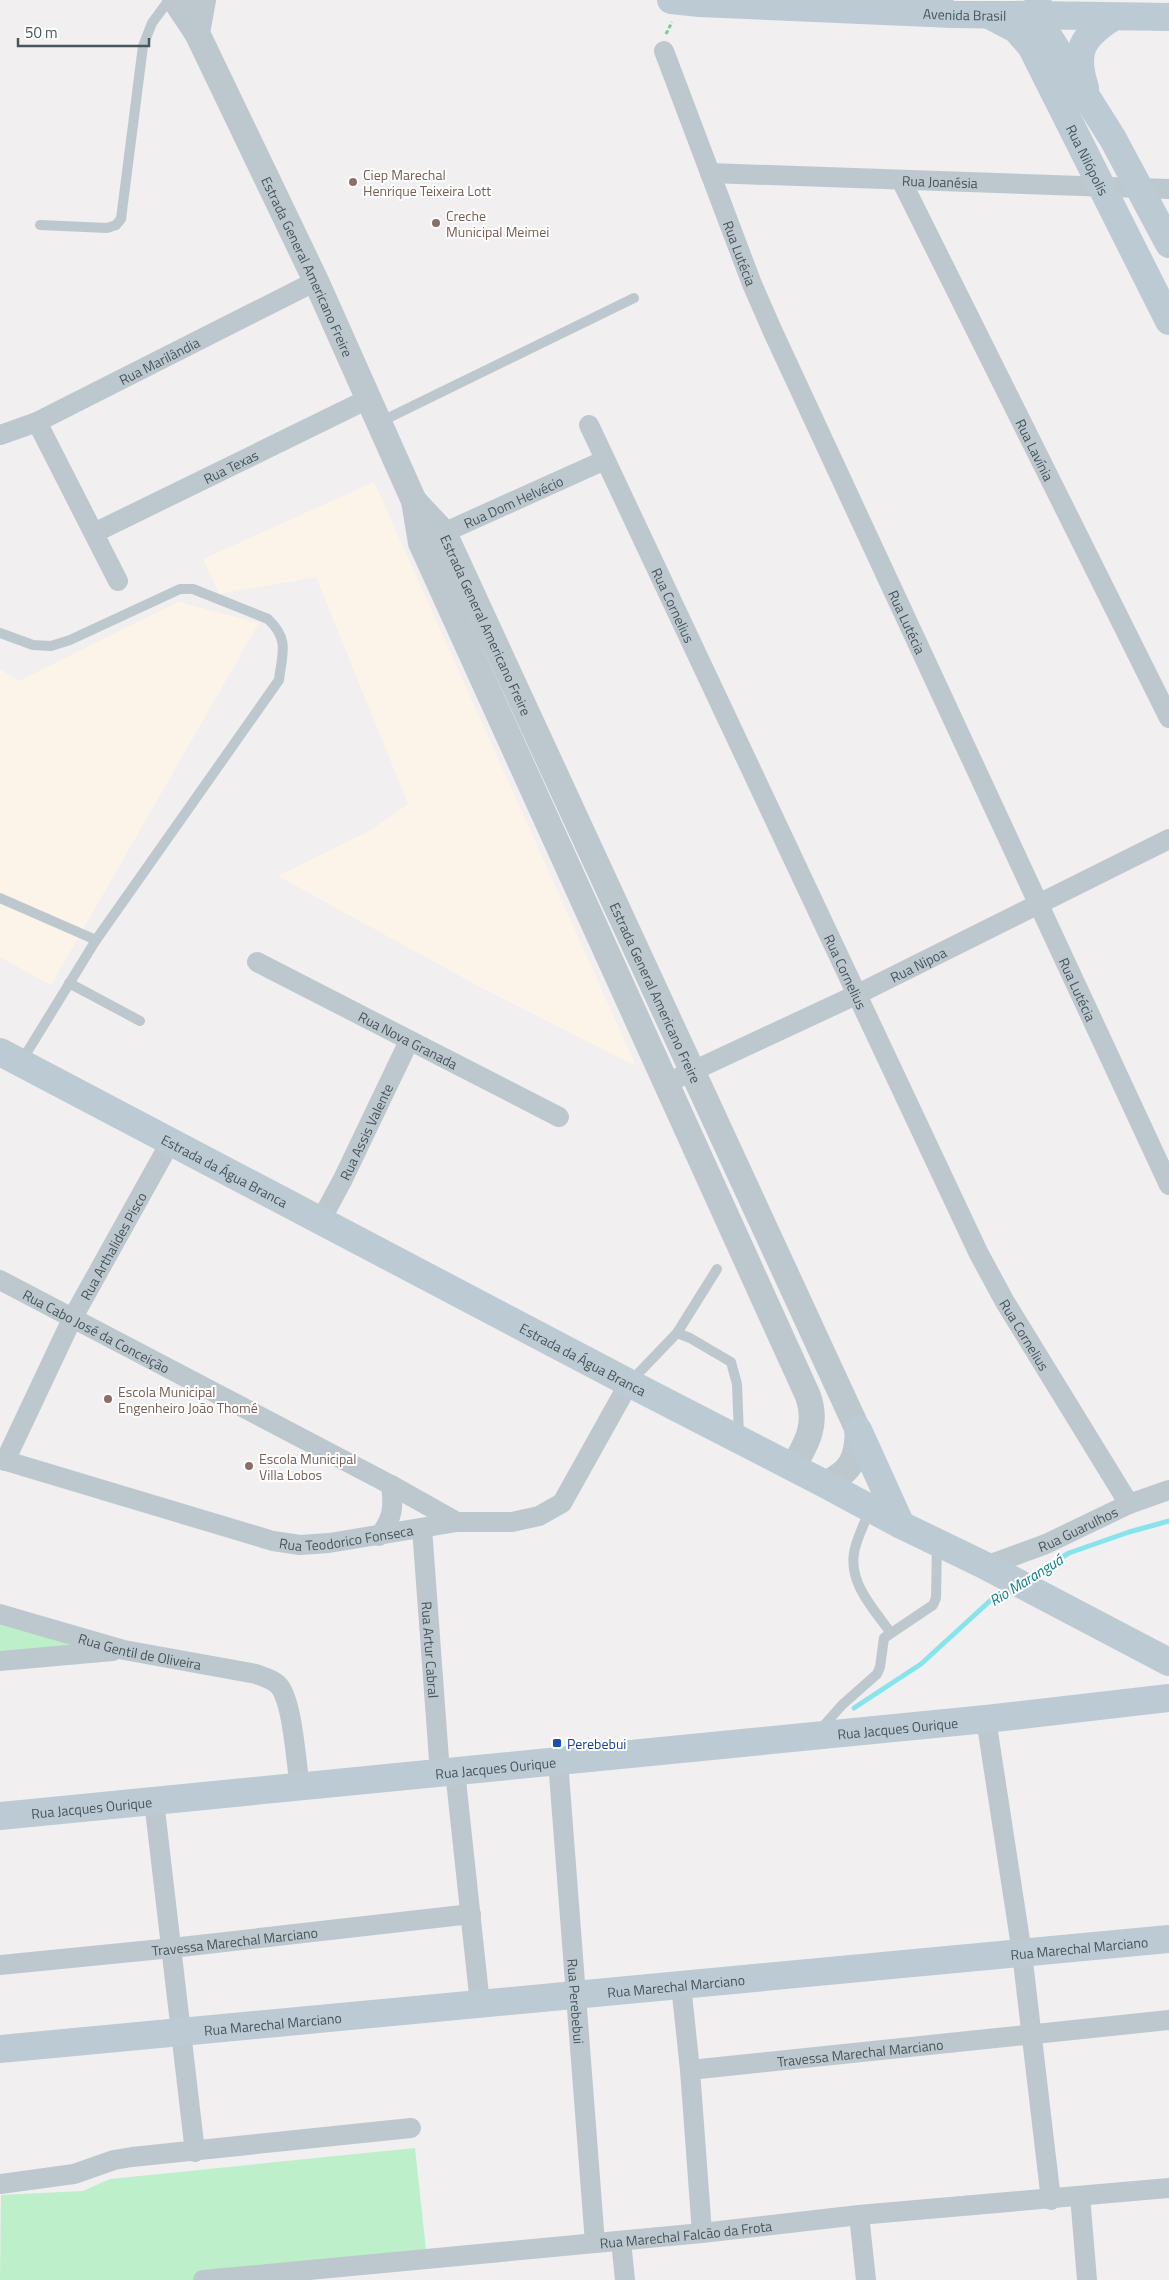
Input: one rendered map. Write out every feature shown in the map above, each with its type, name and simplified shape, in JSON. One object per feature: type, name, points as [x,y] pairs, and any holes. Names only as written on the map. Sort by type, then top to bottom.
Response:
[{"type":"main road","name":"Avenida Brasil","points":[[671,0],[700,3],[989,15],[1039,6],[1113,17],[1169,17]]},
{"type":"main road","points":[[1039,6],[1052,43],[1088,98],[1141,188],[1169,244]]},
{"type":"main road","name":"Rua Nilópolis","points":[[989,15],[1016,29],[1031,46],[1169,321]]},
{"type":"main road","points":[[1088,98],[1080,67],[1080,53],[1087,37],[1113,17]]},
{"type":"main road","name":"Estrada da Água Branca","points":[[10,1057],[629,1383],[793,1467],[901,1526],[993,1570],[1160,1658]]},
{"type":"main road","points":[[858,1430],[901,1526]]},
{"type":"main road","points":[[1158,1699],[1157,1689],[1160,1676],[1158,1666],[1160,1658]]},
{"type":"main road","name":"Rua Jacques Ourique","points":[[0,1816],[986,1719],[1158,1699]]},
{"type":"main road","name":"Rua Marechal Marciano","points":[[0,2049],[1169,1938]]},
{"type":"street","name":"Estrada General Americano Freire","points":[[175,0],[197,33],[316,281],[414,501],[692,1072],[858,1430]]},
{"type":"street","points":[[197,33],[203,0]]},
{"type":"street","name":"Rua Lutécia","points":[[664,51],[752,284],[773,332],[1169,1185]]},
{"type":"street","name":"Rua Joanésia","points":[[710,174],[902,182],[1169,189]]},
{"type":"street","name":"Rua Lavínia","points":[[902,182],[1169,718]]},
{"type":"street","name":"Rua Marilândia","points":[[0,435],[37,422],[316,281]]},
{"type":"street","name":"Rua Texas","points":[[94,534],[368,399]]},
{"type":"street","points":[[37,422],[118,581]]},
{"type":"street","name":"Rua Cornelius","points":[[589,425],[980,1254],[1005,1302],[1129,1504]]},
{"type":"street","name":"Rua Dom Helvécio","points":[[432,538],[605,460]]},
{"type":"street","name":"Estrada General Americano Freire","points":[[432,538],[665,1084],[811,1406],[812,1425],[810,1434],[793,1467]]},
{"type":"street","name":"Rua Nipoa","points":[[665,1084],[858,994],[1169,839]]},
{"type":"street","name":"Rua Nova Granada","points":[[258,962],[559,1117]]},
{"type":"street","name":"Rua Assis Valente","points":[[321,1220],[343,1179],[409,1041]]},
{"type":"street","name":"Rua Arthalides Pisco","points":[[3,1460],[72,1319],[170,1141]]},
{"type":"street","name":"Rua Cabo José da Conceição","points":[[0,1280],[391,1485],[457,1522]]},
{"type":"street","name":"Rua Teodorico Fonseca","points":[[3,1460],[273,1541],[300,1545],[379,1536],[457,1522],[512,1522],[539,1516],[562,1503],[629,1383]]},
{"type":"street","points":[[825,1484],[843,1474],[853,1462],[857,1447],[858,1430]]},
{"type":"street","points":[[379,1536],[388,1525],[393,1512],[391,1485]]},
{"type":"street","name":"Rua Guarulhos","points":[[993,1570],[1129,1504],[1169,1490]]},
{"type":"street","name":"Rua Artur Cabral","points":[[422,1528],[447,1772],[471,1914],[480,2004]]},
{"type":"street","name":"Rua Gentil de Oliveira","points":[[0,1614],[124,1650],[256,1674],[268,1679],[280,1687],[289,1716],[300,1786]]},
{"type":"street","points":[[0,1661],[124,1650]]},
{"type":"street","points":[[986,1719],[1022,1952],[1051,2200]]},
{"type":"street","name":"Rua Perebebui","points":[[558,1761],[595,2243]]},
{"type":"street","points":[[154,1801],[195,2152]]},
{"type":"street","name":"Travessa Marechal Marciano","points":[[0,1965],[172,1948],[471,1914]]},
{"type":"street","points":[[681,1985],[690,2070],[702,2233]]},
{"type":"street","name":"Travessa Marechal Marciano","points":[[690,2070],[1169,2020]]},
{"type":"street","points":[[0,2184],[74,2174],[114,2160],[132,2157],[195,2152],[411,2128]]},
{"type":"street","name":"Rua Marechal Falcão da Frota","points":[[203,2280],[396,2271],[595,2243],[859,2216],[1169,2188]]},
{"type":"street","points":[[1080,2196],[1087,2280]]},
{"type":"street","points":[[859,2216],[866,2280]]},
{"type":"street","points":[[621,2241],[626,2280]]},
{"type":"lane","points":[[40,225],[107,228],[116,225],[121,219],[143,46],[152,22],[169,0]]},
{"type":"lane","points":[[379,423],[634,298]]},
{"type":"lane","points":[[0,633],[33,645],[51,646],[70,640],[180,589],[194,589],[268,619],[276,627],[283,639],[279,680],[96,940],[69,983],[10,1057]]},
{"type":"lane","points":[[0,898],[96,940]]},
{"type":"lane","points":[[69,983],[140,1021]]},
{"type":"lane","points":[[629,1383],[677,1333],[717,1269]]},
{"type":"lane","points":[[677,1333],[690,1338],[731,1362],[737,1384],[740,1440]]},
{"type":"lane","points":[[870,1509],[854,1552],[853,1571],[858,1586],[890,1632]]},
{"type":"lane","points":[[816,1735],[842,1705],[877,1674],[880,1667],[884,1638],[890,1632],[933,1605],[936,1598],[937,1543]]},
{"type":"shaded area","points":[[374,482],[636,1066],[480,987],[278,876],[371,830],[408,804],[316,577],[219,594],[203,559]]},
{"type":"shaded area","points":[[178,602],[259,623],[51,985],[0,957],[0,669],[19,681]]},
{"type":"green space","points":[[0,1614],[124,1650],[0,1661]]},
{"type":"green space","points":[[415,2148],[426,2250],[195,2280],[0,2280],[1,2195],[83,2191],[110,2179]]},
{"type":"waterway","name":"Rio Maranguá","points":[[1027,1578],[1069,1553],[1129,1532],[1169,1521]]},
{"type":"waterway","name":"Rio Maranguá","points":[[854,1708],[921,1664],[992,1599],[1010,1589]]},
{"type":"place","name":"Ciep Marechal Henrique Teixeira Lott","points":[[353,182]]},
{"type":"place","name":"Creche Municipal Meimei","points":[[436,223]]},
{"type":"place","name":"Escola Municipal Engenheiro João Thomé","points":[[108,1399]]},
{"type":"place","name":"Escola Municipal Villa Lobos","points":[[249,1466]]},
{"type":"place","name":"Perebebui","points":[[557,1743]]}]
